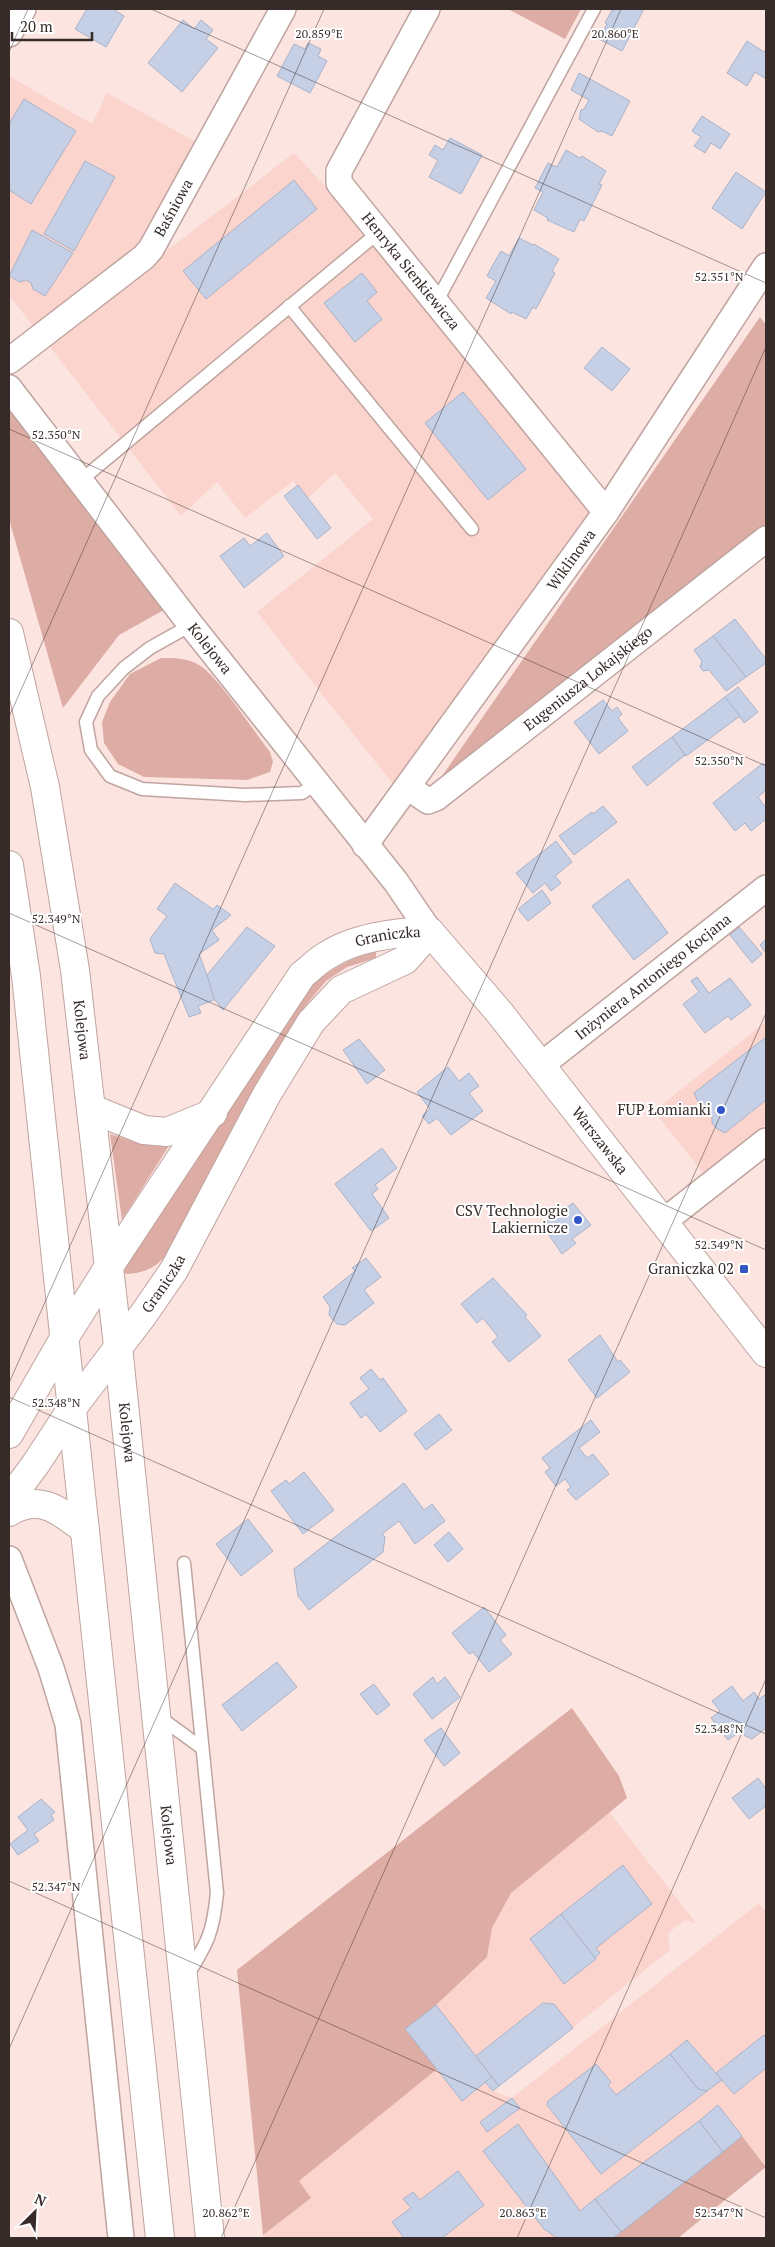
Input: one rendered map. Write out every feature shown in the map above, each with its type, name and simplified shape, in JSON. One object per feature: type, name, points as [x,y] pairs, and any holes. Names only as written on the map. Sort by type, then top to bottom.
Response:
[{"type":"main road","name":"Kolejowa","points":[[9,632],[45,787],[60,876],[92,1109],[210,2238]]},
{"type":"main road","points":[[9,864],[26,976],[66,1335],[160,2238]]},
{"type":"main road","name":"Warszawska","points":[[430,932],[499,1012],[766,1352]]},
{"type":"main road","name":"Graniczka","points":[[9,1434],[66,1335],[108,1268],[302,976],[326,955],[355,942],[399,933],[430,932]]},
{"type":"main road","name":"Graniczka","points":[[9,1500],[35,1465],[73,1407],[143,1315],[174,1270],[267,1094],[311,1022],[341,990],[405,960],[430,932]]},
{"type":"main road","points":[[92,1109],[144,1130],[167,1132],[213,1112]]},
{"type":"main road","points":[[9,1512],[21,1504],[48,1506],[86,1530]]},
{"type":"street","points":[[9,34],[23,9]]},
{"type":"street","name":"Baśniowa","points":[[9,361],[144,257],[151,249],[283,9]]},
{"type":"street","name":"Henryka Sienkiewicza","points":[[427,9],[339,171],[340,184],[437,301],[606,512]]},
{"type":"street","name":"Wiklinowa","points":[[365,846],[409,788],[606,512],[766,266]]},
{"type":"street","name":"Kolejowa","points":[[9,388],[191,625],[365,846],[396,882],[430,932]]},
{"type":"street","name":"Eugeniusza Lokajskiego","points":[[409,788],[428,800],[436,798],[766,539]]},
{"type":"street","name":"Inżyniera Antoniego Kocjana","points":[[540,1066],[766,888]]},
{"type":"street","points":[[663,1222],[766,1141]]},
{"type":"street","points":[[9,1559],[51,1668],[68,1724],[121,2238]]},
{"type":"lane","points":[[437,301],[594,9]]},
{"type":"lane","points":[[80,481],[379,232]]},
{"type":"lane","points":[[290,306],[472,529]]},
{"type":"lane","points":[[191,625],[150,648],[124,668],[98,696],[86,722],[91,750],[110,776],[142,789],[245,795],[302,793],[317,783]]},
{"type":"lane","points":[[183,1982],[206,1946],[211,1932],[217,1893],[184,1563]]},
{"type":"lane","points":[[155,1714],[202,1748]]},
{"type":"shaded area","points":[[508,9],[581,9],[565,39]]},
{"type":"shaded area","points":[[9,76],[92,124],[107,93],[196,142],[139,248],[33,326],[9,295]]},
{"type":"shaded area","points":[[294,153],[324,185],[592,512],[393,784],[257,612],[373,519],[335,473],[308,498],[293,481],[245,518],[217,482],[181,516],[47,343]]},
{"type":"shaded area","points":[[760,317],[766,325],[766,526],[447,781],[442,776]]},
{"type":"shaded area","points":[[9,399],[164,610],[119,635],[63,708],[9,519]]},
{"type":"shaded area","points":[[161,658],[181,659],[195,663],[216,680],[270,752],[273,762],[270,772],[247,780],[144,777],[118,764],[104,743],[102,722],[110,702],[130,674]]},
{"type":"shaded area","points":[[376,952],[376,958],[347,967],[326,981],[306,1005],[262,1073],[169,1252],[160,1262],[150,1268],[126,1274],[122,1270],[313,984],[343,964]]},
{"type":"shaded area","points":[[766,1022],[766,1124],[703,1173],[654,1111]]},
{"type":"shaded area","points":[[110,1134],[142,1144],[170,1144],[122,1220]]},
{"type":"shaded area","points":[[572,1708],[619,1776],[627,1798],[511,1893],[492,1928],[487,1957],[436,2005],[406,2029],[437,2069],[299,2181],[311,2198],[263,2235],[237,1970]]},
{"type":"shaded area","points":[[609,1812],[696,1923],[685,1920],[668,1933],[670,1950],[493,2091],[512,2098],[759,1903],[766,1912],[766,2166],[742,2136],[613,2238],[263,2238],[263,2235],[311,2198],[299,2181],[327,2158],[405,2029],[487,1957],[492,1928],[511,1893]]},
{"type":"shaded area","points":[[742,2136],[766,2167],[678,2238],[613,2238]]},
{"type":"building","points":[[87,9],[113,9],[124,16],[106,47],[75,29]]},
{"type":"building","points":[[615,9],[644,9],[622,51],[599,39],[607,24],[605,23],[612,10],[614,11]]},
{"type":"building","points":[[183,20],[194,29],[201,20],[213,30],[206,39],[218,48],[182,92],[148,63]]},
{"type":"building","points":[[747,41],[764,52],[766,49],[766,79],[755,72],[747,86],[727,73]]},
{"type":"building","points":[[308,43],[321,49],[318,56],[327,61],[310,93],[277,76],[294,44],[305,49]]},
{"type":"building","points":[[579,73],[630,101],[612,136],[602,131],[598,132],[579,119],[581,110],[584,109],[589,100],[571,90]]},
{"type":"building","points":[[24,99],[76,131],[31,204],[9,190],[9,124]]},
{"type":"building","points":[[702,116],[730,134],[720,149],[711,143],[705,153],[694,146],[701,137],[692,131]]},
{"type":"building","points":[[450,138],[482,155],[461,194],[429,177],[438,160],[429,155],[435,145],[443,150]]},
{"type":"building","points":[[566,150],[580,158],[582,156],[606,171],[599,184],[602,185],[584,221],[580,219],[574,232],[547,220],[548,218],[534,210],[543,192],[535,188],[548,163],[557,167]]},
{"type":"building","points":[[85,161],[115,177],[74,251],[44,234]]},
{"type":"building","points":[[736,172],[766,192],[742,229],[712,208]]},
{"type":"building","points":[[294,180],[317,209],[206,299],[183,271]]},
{"type":"building","points":[[32,230],[73,253],[45,296],[33,289],[31,283],[26,280],[20,282],[9,276]]},
{"type":"building","points":[[519,238],[534,244],[559,259],[552,271],[555,273],[536,309],[533,307],[526,319],[512,312],[511,314],[486,298],[496,281],[487,276],[494,263],[501,251],[509,256]]},
{"type":"building","points":[[362,273],[377,292],[367,301],[382,319],[355,342],[324,303]]},
{"type":"building","points":[[602,347],[630,369],[612,391],[584,368]]},
{"type":"building","points":[[463,392],[526,469],[488,500],[425,423]]},
{"type":"building","points":[[298,485],[331,528],[317,539],[284,496]]},
{"type":"building","points":[[267,533],[284,556],[244,588],[220,556],[244,538],[250,546]]},
{"type":"building","points":[[735,619],[766,659],[766,663],[746,677],[713,636]]},
{"type":"building","points":[[713,636],[746,677],[726,691],[709,670],[703,671],[700,667],[702,661],[694,650]]},
{"type":"building","points":[[738,687],[758,712],[744,723],[725,697]]},
{"type":"building","points":[[725,697],[740,716],[686,756],[672,737]]},
{"type":"building","points":[[603,700],[612,711],[617,707],[622,714],[618,718],[628,731],[599,754],[574,722]]},
{"type":"building","points":[[672,737],[685,755],[647,786],[632,767]]},
{"type":"building","points":[[763,763],[766,766],[766,790],[758,797],[766,808],[766,819],[751,831],[745,823],[735,831],[713,803]]},
{"type":"building","points":[[603,806],[617,822],[574,855],[559,836]]},
{"type":"building","points":[[556,841],[572,862],[555,876],[561,883],[551,891],[545,883],[533,893],[516,873]]},
{"type":"building","points":[[628,879],[668,933],[634,960],[592,906]]},
{"type":"building","points":[[175,883],[211,908],[214,909],[217,905],[231,915],[212,930],[219,940],[199,954],[216,999],[198,1006],[201,1013],[189,1017],[164,954],[155,953],[150,939],[167,916],[157,909]]},
{"type":"building","points":[[542,890],[551,903],[528,921],[518,909]]},
{"type":"building","points":[[247,927],[275,946],[223,1010],[214,999],[207,975]]},
{"type":"building","points":[[739,927],[762,954],[752,963],[730,935]]},
{"type":"building","points":[[766,939],[766,953],[760,945]]},
{"type":"building","points":[[697,977],[709,993],[730,978],[751,1005],[731,1020],[728,1016],[705,1033],[683,1004],[699,992],[691,981]]},
{"type":"building","points":[[766,1037],[766,1100],[725,1133],[716,1128],[712,1123],[712,1116],[707,1110],[701,1108],[694,1093]]},
{"type":"building","points":[[359,1039],[385,1070],[367,1084],[343,1050]]},
{"type":"building","points":[[448,1067],[459,1081],[469,1073],[479,1086],[469,1093],[483,1111],[451,1135],[437,1118],[429,1124],[422,1116],[430,1109],[417,1092]]},
{"type":"building","points":[[382,1148],[397,1168],[375,1185],[378,1189],[372,1194],[389,1218],[371,1231],[335,1184]]},
{"type":"building","points":[[573,1203],[591,1225],[572,1239],[576,1243],[562,1254],[542,1225]]},
{"type":"building","points":[[366,1258],[381,1277],[364,1290],[374,1303],[345,1325],[337,1324],[329,1315],[330,1307],[323,1297],[355,1271],[352,1268]]},
{"type":"building","points":[[493,1278],[527,1315],[525,1317],[541,1336],[509,1362],[492,1342],[498,1337],[483,1318],[477,1323],[461,1304]]},
{"type":"building","points":[[600,1335],[618,1362],[620,1360],[630,1372],[597,1398],[568,1360]]},
{"type":"building","points":[[371,1369],[380,1380],[383,1378],[407,1411],[380,1432],[366,1414],[361,1418],[350,1403],[369,1389],[360,1378]]},
{"type":"building","points":[[439,1414],[452,1430],[426,1450],[414,1434]]},
{"type":"building","points":[[591,1420],[600,1432],[579,1448],[587,1458],[593,1454],[609,1474],[576,1500],[567,1490],[571,1487],[565,1479],[556,1486],[545,1472],[550,1468],[542,1458]]},
{"type":"building","points":[[304,1472],[334,1510],[303,1534],[271,1491],[286,1480],[289,1484]]},
{"type":"building","points":[[404,1483],[424,1510],[432,1504],[445,1521],[415,1544],[399,1521],[382,1534],[385,1537],[383,1552],[309,1610],[298,1596],[294,1569]]},
{"type":"building","points":[[248,1519],[273,1551],[241,1576],[216,1544]]},
{"type":"building","points":[[449,1532],[463,1549],[448,1562],[434,1545]]},
{"type":"building","points":[[484,1607],[506,1635],[500,1640],[512,1654],[489,1672],[473,1652],[469,1654],[452,1633]]},
{"type":"building","points":[[277,1662],[297,1687],[242,1731],[222,1705]]},
{"type":"building","points":[[433,1677],[437,1684],[445,1677],[460,1697],[432,1719],[413,1694]]},
{"type":"building","points":[[374,1684],[390,1705],[377,1715],[360,1694]]},
{"type":"building","points":[[732,1686],[743,1701],[754,1692],[759,1699],[766,1694],[766,1728],[752,1739],[745,1736],[739,1729],[738,1733],[728,1740],[711,1718],[720,1711],[712,1701]]},
{"type":"building","points":[[441,1728],[460,1753],[444,1766],[424,1740]]},
{"type":"building","points":[[758,1778],[766,1789],[766,1806],[749,1819],[732,1798]]},
{"type":"building","points":[[41,1799],[55,1812],[51,1815],[54,1820],[34,1834],[39,1841],[18,1855],[10,1844],[28,1830],[18,1817]]},
{"type":"building","points":[[623,1865],[652,1904],[596,1948],[600,1953],[595,1958],[561,1914]]},
{"type":"building","points":[[561,1914],[596,1959],[564,1984],[530,1939]]},
{"type":"building","points":[[543,2003],[554,2004],[573,2028],[499,2086],[476,2056]]},
{"type":"building","points":[[436,2005],[492,2077],[462,2101],[405,2029]]},
{"type":"building","points":[[764,2035],[766,2037],[766,2068],[734,2094],[716,2073]]},
{"type":"building","points":[[687,2040],[722,2080],[707,2091],[698,2089],[670,2054]]},
{"type":"building","points":[[670,2054],[698,2089],[707,2091],[601,2174],[547,2105],[548,2101],[596,2064],[611,2082],[608,2085],[616,2095]]},
{"type":"building","points":[[492,2077],[499,2086],[493,2091],[485,2082]]},
{"type":"building","points":[[512,2098],[520,2108],[487,2132],[480,2122]]},
{"type":"building","points":[[718,2105],[742,2136],[723,2152],[699,2121]]},
{"type":"building","points":[[699,2121],[723,2152],[621,2232],[595,2199]]},
{"type":"building","points":[[518,2124],[580,2211],[595,2199],[621,2232],[613,2238],[557,2238],[544,2229],[483,2151]]},
{"type":"building","points":[[458,2171],[484,2205],[442,2238],[404,2238],[392,2222],[411,2208],[403,2199],[413,2192],[420,2200]]},
{"type":"place","name":"FUP Łomianki","points":[[721,1110]]},
{"type":"place","name":"CSV Technologie Lakiernicze","points":[[578,1220]]},
{"type":"place","name":"Graniczka 02","points":[[744,1269]]}]
